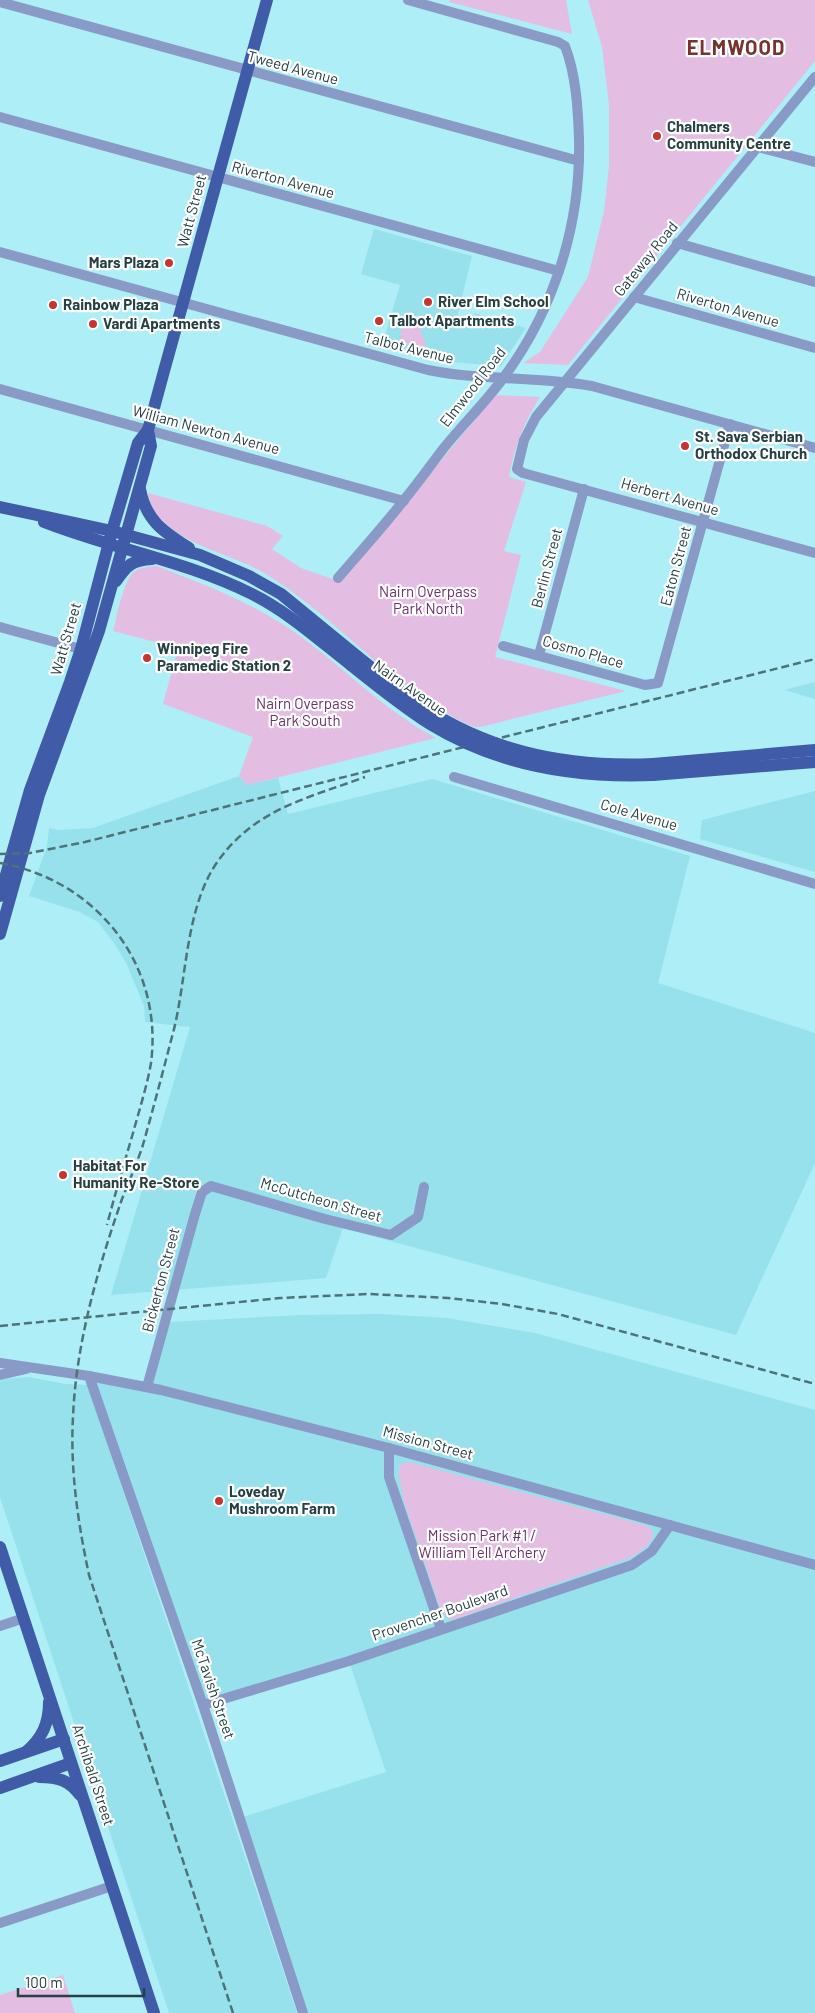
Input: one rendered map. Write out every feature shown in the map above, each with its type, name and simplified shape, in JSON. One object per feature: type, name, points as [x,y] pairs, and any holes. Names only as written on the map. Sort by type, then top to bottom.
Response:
[{"type":"main road","name":"Watt Street","points":[[86,650],[108,544],[138,443],[148,430],[267,0]]},
{"type":"main road","name":"Watt Street","points":[[16,856],[30,790],[70,682],[86,650],[111,587],[151,446],[148,430]]},
{"type":"main road","points":[[140,487],[147,511],[155,522],[163,531],[200,555]]},
{"type":"main road","name":"Nairn Avenue","points":[[0,507],[126,534],[200,555],[249,576],[281,594],[354,661]]},
{"type":"main road","name":"Nairn Avenue","points":[[19,512],[72,533],[163,559],[204,573],[255,595],[437,716],[496,743],[539,756],[577,763],[653,769],[815,762]]},
{"type":"main road","points":[[111,587],[124,569],[137,560],[163,559]]},
{"type":"main road","name":"Nairn Avenue","points":[[653,769],[815,750]]},
{"type":"main road","points":[[0,896],[16,856]]},
{"type":"main road","points":[[0,934],[16,856]]},
{"type":"main road","name":"Archibald Street","points":[[0,1547],[154,2013]]},
{"type":"main road","points":[[26,1752],[37,1741],[46,1727],[49,1712],[49,1691]]},
{"type":"main road","points":[[0,1761],[64,1739]]},
{"type":"main road","points":[[0,1788],[72,1763]]},
{"type":"main road","points":[[32,1777],[54,1778],[67,1781],[74,1787],[86,1804]]},
{"type":"street","name":"Elmwood Road","points":[[338,578],[503,378],[535,326],[559,271],[573,217],[579,161],[578,105],[565,46],[558,42],[408,0]]},
{"type":"street","name":"Tweed Avenue","points":[[0,2],[25,4],[247,71],[579,161]]},
{"type":"street","name":"Gateway Road","points":[[517,469],[524,440],[532,424],[677,243],[815,77]]},
{"type":"street","name":"Riverton Avenue","points":[[0,117],[559,271]]},
{"type":"street","points":[[758,147],[815,162]]},
{"type":"street","points":[[677,243],[815,282]]},
{"type":"street","name":"Talbot Avenue","points":[[0,252],[428,370],[448,374],[564,382],[592,386],[815,448]]},
{"type":"street","name":"Riverton Avenue","points":[[634,297],[815,348]]},
{"type":"street","name":"William Newton Avenue","points":[[0,389],[404,500]]},
{"type":"street","name":"Eaton Street","points":[[655,685],[660,679],[730,424]]},
{"type":"street","name":"Herbert Avenue","points":[[517,469],[523,473],[815,553]]},
{"type":"street","name":"Berlin Street","points":[[538,655],[584,489]]},
{"type":"street","points":[[0,627],[86,650]]},
{"type":"street","name":"Cosmo Place","points":[[503,646],[645,685],[655,685]]},
{"type":"street","name":"Cole Avenue","points":[[454,777],[815,884]]},
{"type":"street","name":"McCutcheon Street","points":[[211,1186],[391,1236],[418,1217],[424,1187]]},
{"type":"street","name":"Bickerton Street","points":[[147,1387],[202,1192],[211,1186]]},
{"type":"street","name":"Mission Street","points":[[0,1363],[89,1376],[147,1387],[389,1448],[815,1565]]},
{"type":"street","name":"Mission Street","points":[[0,1375],[29,1368]]},
{"type":"street","name":"McTavish Street","points":[[89,1376],[203,1705],[303,2013]]},
{"type":"street","points":[[389,1448],[389,1477],[441,1629]]},
{"type":"street","name":"Provencher Boulevard","points":[[203,1705],[349,1660],[632,1565],[652,1552],[670,1525]]},
{"type":"street","points":[[0,1626],[24,1618]]},
{"type":"street","points":[[0,1923],[112,1886]]},
{"type":"shaded area","name":"River Elm School","points":[[374,229],[472,256],[457,318],[472,322],[474,313],[526,328],[501,366],[439,361],[382,345],[400,285],[361,274]]},
{"type":"shaded area","points":[[815,682],[815,699],[784,690]]},
{"type":"shaded area","points":[[239,776],[248,785],[278,778],[288,814],[432,779],[690,856],[658,983],[815,1033],[815,1163],[736,1335],[343,1228],[326,1278],[111,1295],[190,1027],[145,1022],[144,1006],[127,965],[116,946],[98,922],[80,912],[29,896],[47,847],[49,828],[58,830],[93,828]]},
{"type":"shaded area","points":[[815,791],[815,872],[700,839],[702,820]]},
{"type":"shaded area","points":[[382,1314],[447,1318],[535,1333],[815,1410],[815,2013],[303,2013],[240,1818],[386,1772],[349,1661],[203,1705],[89,1376],[148,1389],[168,1322],[303,1315]]},
{"type":"shaded area","points":[[29,1377],[65,1384],[88,1385],[297,2013],[169,2013],[0,1497],[0,1381]]},
{"type":"green space","points":[[450,0],[566,0],[572,34],[449,2]]},
{"type":"green space","name":"Chalmers Community Centre","points":[[588,0],[815,0],[815,61],[568,365],[523,363],[540,352],[588,277],[604,211],[609,166],[609,105],[602,47]]},
{"type":"green space","points":[[408,325],[419,327],[426,344],[425,349],[418,353],[413,351],[411,345],[404,344],[400,337],[402,327]]},
{"type":"green space","name":"Nairn Overpass Park North","points":[[495,395],[540,397],[520,436],[509,477],[526,482],[504,551],[521,555],[495,657],[626,691],[486,726],[470,726],[415,693],[287,588],[250,566],[179,534],[164,523],[154,509],[148,493],[267,526],[283,536],[272,549],[301,568],[341,582]]},
{"type":"green space","name":"Nairn Overpass Park South","points":[[157,566],[225,594],[274,619],[308,642],[397,714],[436,738],[248,785],[239,776],[253,737],[163,704],[178,648],[113,631],[124,591],[130,577],[139,569]]},
{"type":"green space","name":"Mission Park #1 / William Tell Archery","points":[[409,1462],[648,1526],[653,1532],[652,1537],[646,1547],[632,1557],[455,1619],[449,1619],[441,1611],[404,1502],[399,1478],[399,1465]]},
{"type":"green space","points":[[63,1975],[75,2013],[0,2013],[0,1995]]},
{"type":"railway","points":[[0,854],[30,853],[85,842],[815,659]]},
{"type":"railway","points":[[233,2013],[89,1575],[81,1536],[74,1477],[72,1437],[75,1389],[83,1334],[90,1306],[113,1225],[142,1148],[150,1119],[178,1012],[193,922],[207,879],[218,861],[233,843],[266,817],[303,799],[365,777]]},
{"type":"railway","points":[[0,863],[29,870],[56,882],[81,897],[116,932],[128,949],[144,984],[152,1023],[151,1063],[107,1225]]},
{"type":"railway","points":[[0,1326],[280,1298],[369,1294],[448,1298],[502,1304],[558,1314],[815,1384]]},
{"type":"place","name":"Chalmers Community Centre","points":[[657,136]]},
{"type":"place","name":"Mars Plaza","points":[[169,263]]},
{"type":"place","name":"River Elm School","points":[[428,302]]},
{"type":"place","name":"Rainbow Plaza","points":[[53,305]]},
{"type":"place","name":"Talbot Apartments","points":[[379,321]]},
{"type":"place","name":"Vardi Apartments","points":[[93,324]]},
{"type":"place","name":"St. Sava Serbian Orthodox Church","points":[[685,446]]},
{"type":"place","name":"Winnipeg Fire Paramedic Station 2","points":[[147,658]]},
{"type":"place","name":"Habitat For Humanity Re-Store","points":[[63,1175]]},
{"type":"place","name":"Loveday Mushroom Farm","points":[[219,1501]]},
{"type":"district","name":"ELMWOOD","points":[[736,48]]}]
